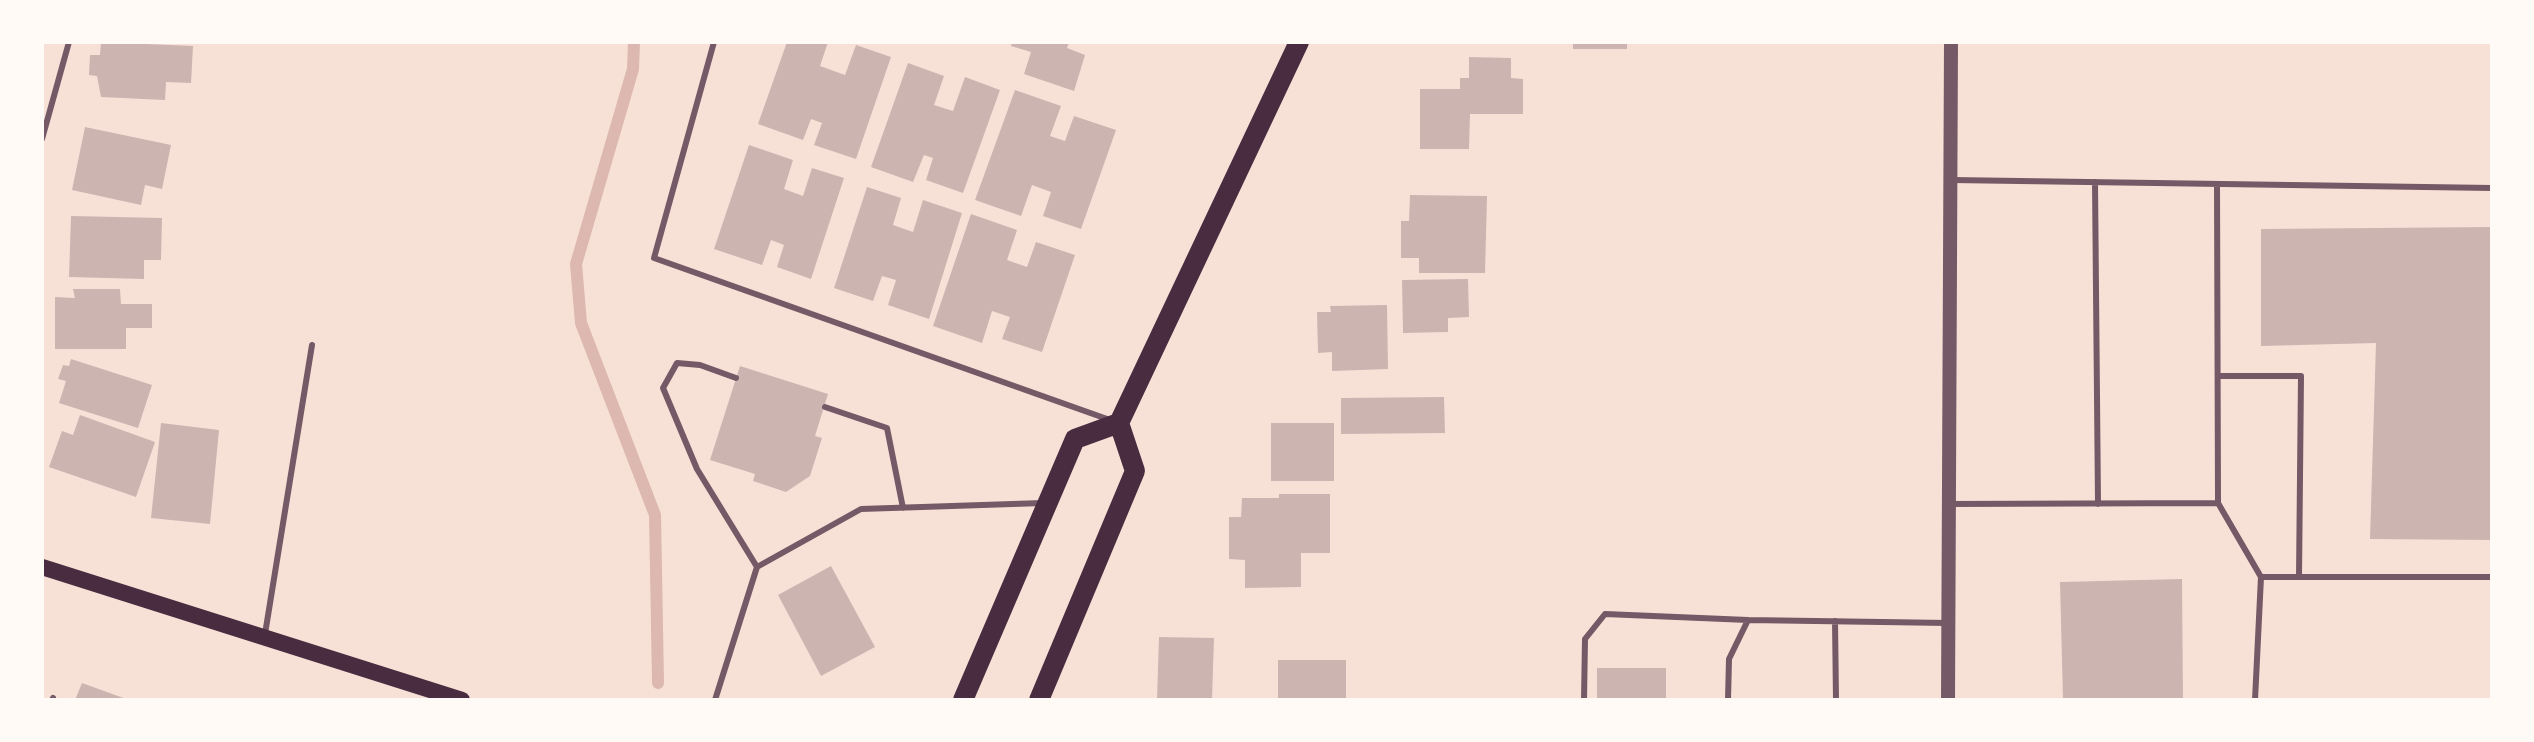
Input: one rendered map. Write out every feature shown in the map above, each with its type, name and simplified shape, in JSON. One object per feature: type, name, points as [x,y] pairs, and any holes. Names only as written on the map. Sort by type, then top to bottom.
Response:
[{"type":"main road","points":[[1039,700],[1135,471],[1119,423],[1299,42]]},
{"type":"main road","points":[[963,700],[1075,439],[1119,423]]},
{"type":"main road","points":[[42,567],[462,700]]},
{"type":"street","points":[[1948,700],[1951,42]]},
{"type":"lane","points":[[42,139],[69,42]]},
{"type":"lane","points":[[714,42],[654,258],[1119,423]]},
{"type":"lane","points":[[1950,180],[2492,188]]},
{"type":"lane","points":[[2095,182],[2098,504]]},
{"type":"lane","points":[[2217,184],[2218,503],[2261,577],[2255,700]]},
{"type":"lane","points":[[264,638],[312,345]]},
{"type":"lane","points":[[736,378],[700,365],[677,363],[663,388],[697,469],[757,567]]},
{"type":"lane","points":[[2218,376],[2301,376],[2299,577]]},
{"type":"lane","points":[[825,407],[887,428],[903,508]]},
{"type":"lane","points":[[715,700],[757,567],[861,509],[1047,503]]},
{"type":"lane","points":[[1949,504],[2218,503]]},
{"type":"lane","points":[[2261,577],[2492,577]]},
{"type":"lane","points":[[1584,700],[1585,639],[1605,614],[1948,623]]},
{"type":"lane","points":[[1728,700],[1729,659],[1748,620]]},
{"type":"lane","points":[[1835,621],[1836,700]]},
{"type":"building","points":[[101,42],[193,46],[191,83],[166,82],[165,100],[101,97],[97,76],[89,75],[90,55],[100,55]]},
{"type":"building","points":[[787,42],[828,42],[820,66],[845,75],[856,45],[891,57],[856,159],[814,145],[822,123],[811,119],[803,140],[758,124]]},
{"type":"building","points":[[1012,42],[1069,42],[1067,48],[1085,55],[1074,91],[1024,74],[1031,52],[1011,46]]},
{"type":"building","points":[[1573,42],[1627,42],[1627,49],[1573,49]]},
{"type":"building","points":[[1469,57],[1511,58],[1511,78],[1523,79],[1523,114],[1470,114],[1469,149],[1420,149],[1420,89],[1460,89],[1460,78],[1469,78]]},
{"type":"building","points":[[908,63],[944,76],[934,105],[953,111],[965,77],[1000,90],[963,193],[926,180],[933,158],[924,155],[913,182],[871,167]]},
{"type":"building","points":[[1015,90],[1061,106],[1050,136],[1065,141],[1074,116],[1116,130],[1081,229],[1043,216],[1051,192],[1032,185],[1021,216],[975,200]]},
{"type":"building","points":[[85,127],[171,145],[162,189],[145,185],[141,205],[72,190]]},
{"type":"building","points":[[749,145],[793,160],[784,189],[803,196],[812,168],[844,178],[811,279],[777,267],[784,245],[771,240],[762,265],[714,249]]},
{"type":"building","points":[[867,187],[901,198],[893,225],[913,232],[923,200],[962,213],[929,319],[888,305],[896,280],[882,276],[873,301],[834,288]]},
{"type":"building","points":[[1410,195],[1487,196],[1485,273],[1419,273],[1419,258],[1401,258],[1401,221],[1409,221]]},
{"type":"building","points":[[971,214],[1017,230],[1007,260],[1027,267],[1036,242],[1075,255],[1042,352],[1002,339],[1010,317],[992,311],[982,343],[933,326]]},
{"type":"building","points":[[71,216],[162,218],[161,260],[144,260],[144,279],[69,277]]},
{"type":"building","points":[[2492,227],[2492,540],[2370,539],[2376,343],[2261,346],[2261,229]]},
{"type":"building","points":[[1468,279],[1469,317],[1448,318],[1448,332],[1403,333],[1402,280]]},
{"type":"building","points":[[73,289],[120,289],[121,304],[152,304],[152,328],[126,328],[126,349],[55,349],[55,297],[75,298]]},
{"type":"building","points":[[1387,305],[1388,369],[1332,371],[1332,352],[1318,353],[1317,312],[1331,312],[1330,306]]},
{"type":"building","points":[[71,359],[152,385],[138,428],[59,403],[66,381],[58,379],[63,365],[69,366]]},
{"type":"building","points":[[740,366],[828,394],[815,436],[822,438],[810,476],[786,492],[753,481],[755,474],[710,460]]},
{"type":"building","points":[[1444,397],[1445,433],[1341,434],[1341,398]]},
{"type":"building","points":[[80,415],[155,442],[136,497],[49,467],[62,431],[73,435]]},
{"type":"building","points":[[161,423],[219,430],[210,524],[151,518]]},
{"type":"building","points":[[1271,423],[1334,423],[1334,481],[1271,481]]},
{"type":"building","points":[[1279,494],[1330,494],[1330,553],[1301,553],[1301,587],[1245,588],[1245,560],[1229,559],[1229,517],[1241,517],[1242,498],[1279,498]]},
{"type":"building","points":[[831,566],[875,647],[821,676],[778,595]]},
{"type":"building","points":[[2182,579],[2183,700],[2063,700],[2060,582]]},
{"type":"building","points":[[1159,637],[1214,638],[1212,700],[1157,700]]},
{"type":"building","points":[[1278,660],[1346,660],[1346,700],[1278,700]]},
{"type":"building","points":[[1597,668],[1666,668],[1666,700],[1597,700]]},
{"type":"building","points":[[82,683],[129,700],[75,700]]},
{"type":"waterway","points":[[634,42],[633,69],[576,264],[581,323],[655,515],[658,683]]}]
